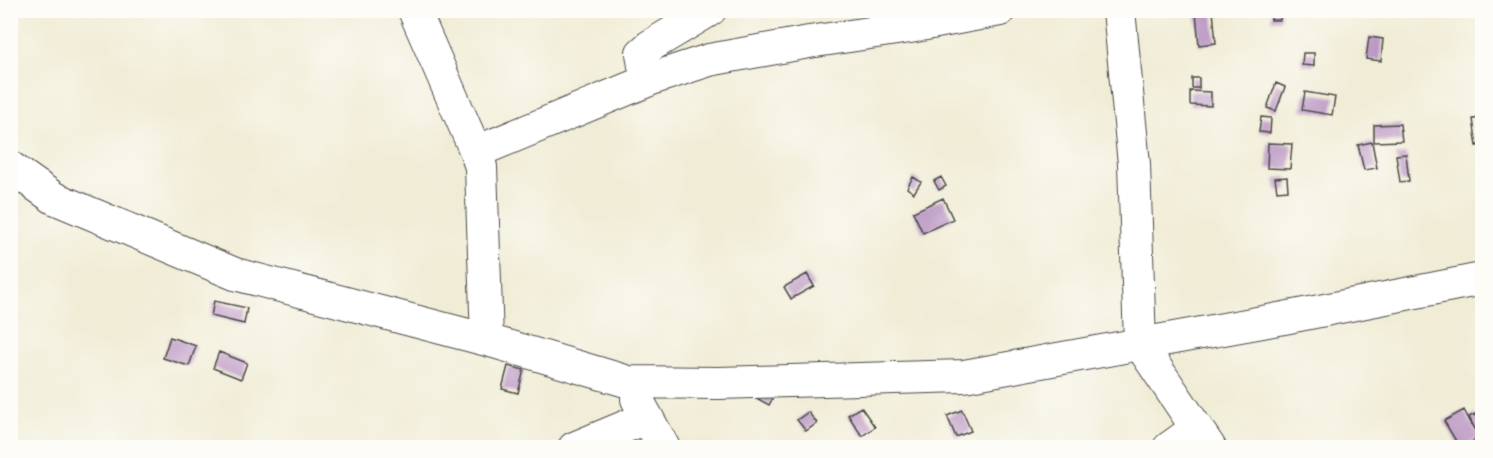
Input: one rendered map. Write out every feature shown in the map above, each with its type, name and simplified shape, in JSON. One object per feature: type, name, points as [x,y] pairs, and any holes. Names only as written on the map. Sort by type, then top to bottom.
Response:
[{"type":"street","points":[[414,10],[481,167],[487,340]]},
{"type":"street","points":[[654,78],[644,66],[642,53],[710,10]]},
{"type":"street","points":[[476,152],[654,78],[709,60],[1000,10]]},
{"type":"street","points":[[1119,10],[1134,164],[1140,344],[1204,438],[1169,447]]},
{"type":"street","points":[[10,167],[54,198],[235,274],[487,340],[628,382],[730,383],[964,376],[1284,318],[1482,279]]},
{"type":"street","points":[[628,382],[664,447]]},
{"type":"street","points":[[574,447],[646,418]]},
{"type":"building","points":[[1271,10],[1281,10],[1280,20],[1271,20]]},
{"type":"building","points":[[1213,11],[1216,43],[1199,45],[1196,13]]},
{"type":"building","points":[[1369,37],[1383,39],[1381,61],[1366,59]]},
{"type":"building","points":[[1303,53],[1314,53],[1314,66],[1302,65]]},
{"type":"building","points":[[1192,78],[1199,78],[1199,88],[1192,88]]},
{"type":"building","points":[[1276,83],[1285,87],[1276,111],[1267,108]]},
{"type":"building","points":[[1190,91],[1211,92],[1211,106],[1190,105]]},
{"type":"building","points":[[1305,92],[1335,97],[1332,115],[1302,110]]},
{"type":"building","points":[[1261,117],[1271,118],[1270,133],[1259,132]]},
{"type":"building","points":[[1482,118],[1482,145],[1477,146],[1473,119]]},
{"type":"building","points":[[1400,124],[1402,141],[1374,142],[1374,125]]},
{"type":"building","points":[[1372,142],[1377,168],[1364,170],[1358,145]]},
{"type":"building","points":[[1268,143],[1292,144],[1290,169],[1267,168]]},
{"type":"building","points":[[1406,154],[1409,181],[1400,182],[1396,155]]},
{"type":"building","points":[[913,177],[921,182],[914,193],[907,188]]},
{"type":"building","points":[[941,177],[946,186],[939,190],[934,181]]},
{"type":"building","points":[[1287,177],[1288,190],[1277,191],[1275,178]]},
{"type":"building","points":[[943,198],[953,219],[923,233],[913,212]]},
{"type":"building","points":[[807,274],[814,286],[791,299],[784,287]]},
{"type":"building","points":[[214,301],[247,308],[244,324],[211,316]]},
{"type":"building","points":[[170,337],[196,346],[189,366],[163,358]]},
{"type":"building","points":[[219,352],[247,363],[241,379],[213,368]]},
{"type":"building","points":[[508,366],[524,370],[518,393],[502,389]]},
{"type":"building","points":[[764,388],[775,394],[769,405],[758,399]]},
{"type":"building","points":[[861,407],[875,427],[862,436],[848,415]]},
{"type":"building","points":[[962,410],[971,431],[956,437],[947,416]]},
{"type":"building","points":[[1464,410],[1479,438],[1460,448],[1444,421]]},
{"type":"building","points":[[808,412],[817,423],[806,431],[797,420]]},
{"type":"building","points":[[1475,414],[1482,430],[1482,433],[1478,435],[1469,417]]}]
